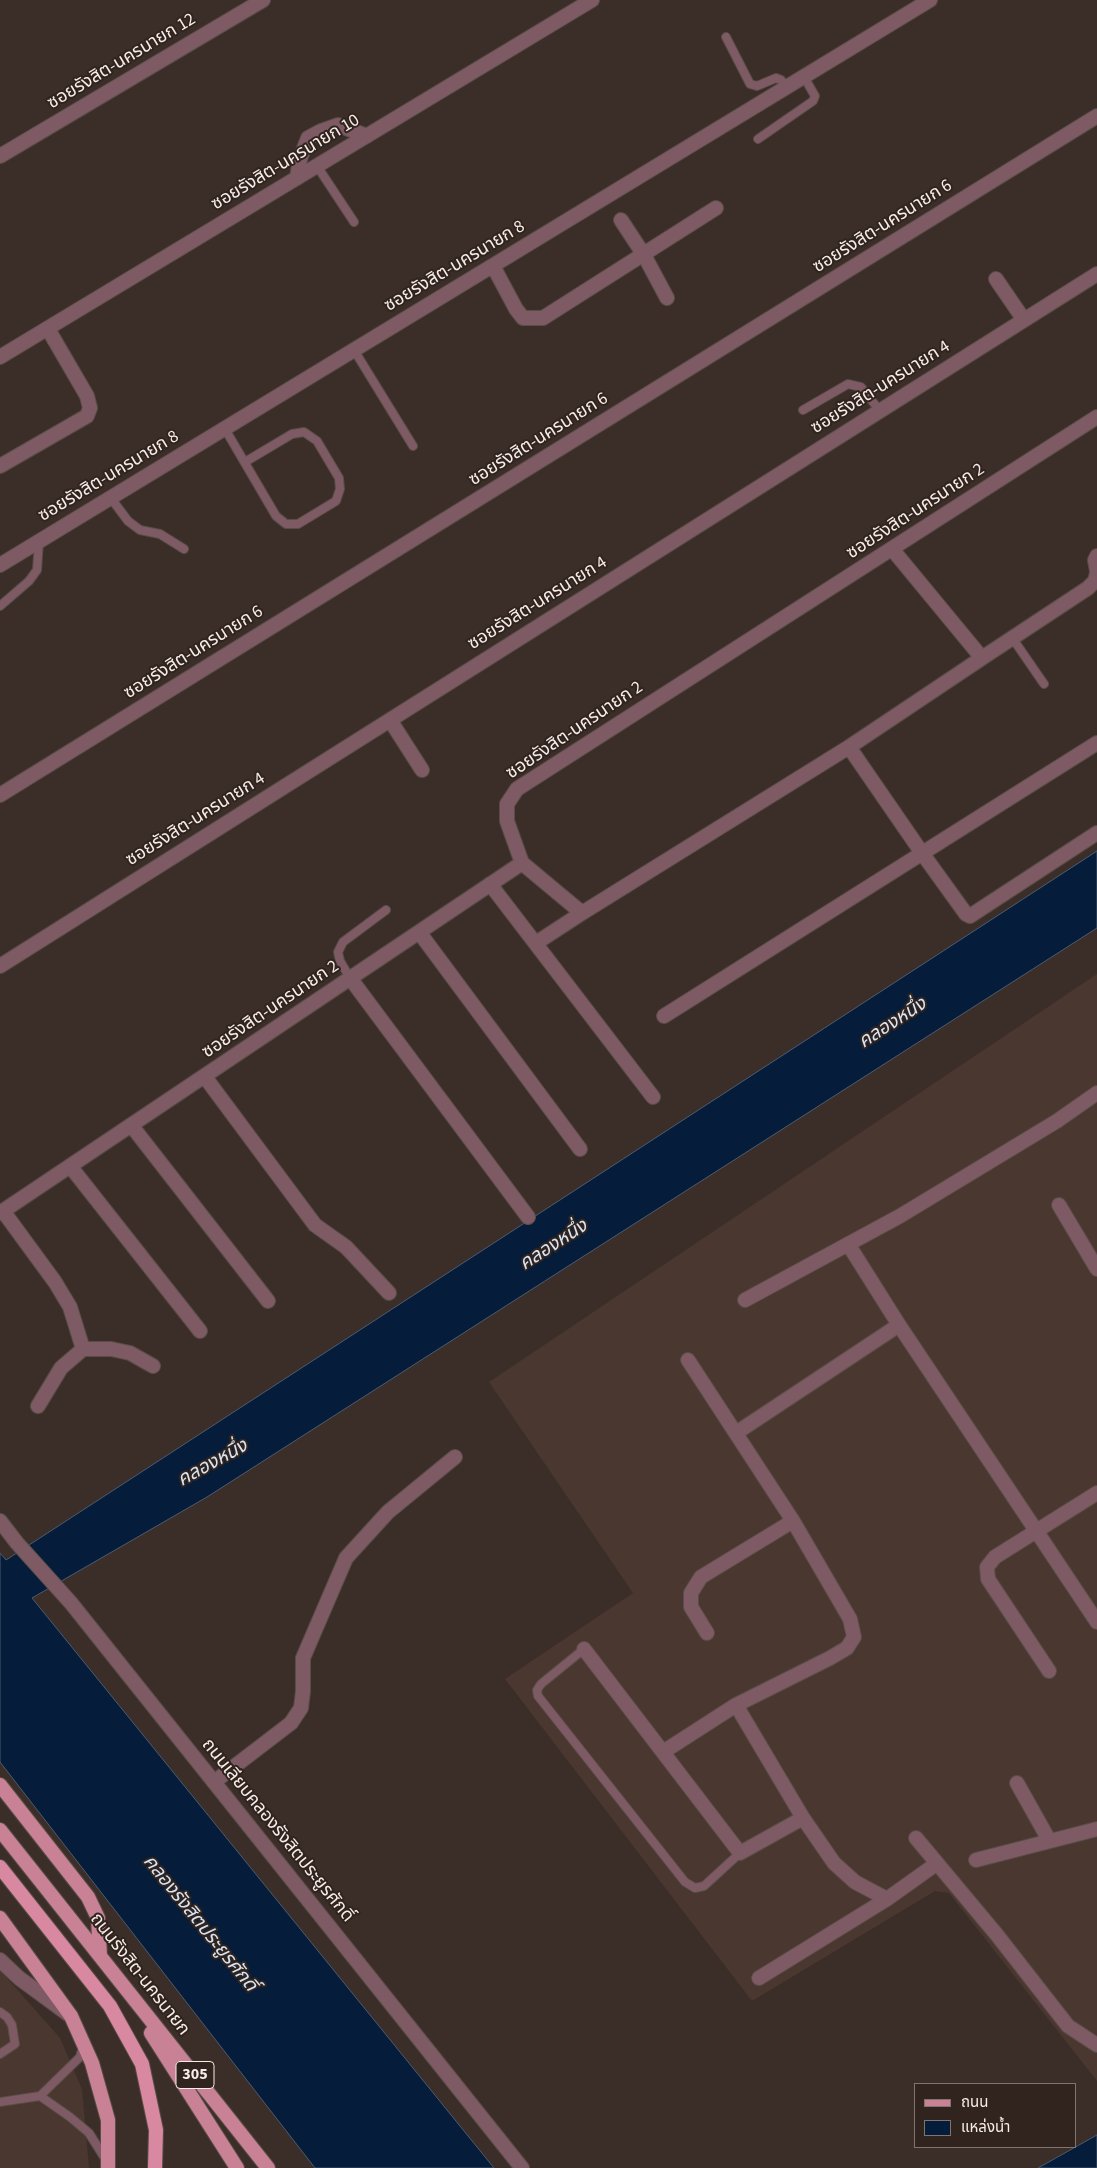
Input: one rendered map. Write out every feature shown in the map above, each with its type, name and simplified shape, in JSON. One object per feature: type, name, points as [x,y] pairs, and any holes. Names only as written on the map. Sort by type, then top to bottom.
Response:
[{"type":"highway","points":[[0,1866],[110,2006],[142,2064],[156,2130],[155,2168]]},
{"type":"highway","points":[[156,2141],[161,2168]]},
{"type":"main road","points":[[0,1785],[88,1897],[98,1918],[100,1956]]},
{"type":"main road","name":"ถนนรังสิต-นครนายก","points":[[4,1834],[268,2168]]},
{"type":"main road","points":[[0,1918],[24,1948],[71,2016],[84,2045],[92,2064],[108,2120],[108,2166]]},
{"type":"main road","points":[[121,1983],[237,2168]]},
{"type":"street","name":"ซอยรังสิต-นครนายก 12","points":[[0,156],[263,0]]},
{"type":"street","name":"ซอยรังสิต-นครนายก 10","points":[[0,357],[592,0]]},
{"type":"street","name":"ซอยรังสิต-นครนายก 8","points":[[0,565],[930,0]]},
{"type":"street","name":"ซอยรังสิต-นครนายก 6","points":[[0,795],[1097,116]]},
{"type":"street","points":[[297,178],[300,159],[308,138],[321,131],[338,126],[367,136]]},
{"type":"street","points":[[493,266],[516,310],[523,318],[543,318],[716,208]]},
{"type":"street","points":[[621,220],[644,255],[666,298]]},
{"type":"street","name":"ซอยรังสิต-นครนายก 4","points":[[0,966],[1097,274]]},
{"type":"street","points":[[996,279],[1024,320]]},
{"type":"street","points":[[0,466],[87,416],[90,408],[87,396],[48,329]]},
{"type":"street","name":"ซอยรังสิต-นครนายก 2","points":[[2,1212],[522,863],[507,821],[507,804],[517,788],[1097,417]]},
{"type":"street","points":[[892,549],[982,658]]},
{"type":"street","points":[[536,943],[849,747],[1088,588],[1095,581],[1097,572],[1095,560],[1097,556]]},
{"type":"street","points":[[390,720],[422,770]]},
{"type":"street","points":[[664,1016],[1097,743]]},
{"type":"street","points":[[849,747],[922,853],[966,914],[970,916],[1097,833]]},
{"type":"street","points":[[522,863],[582,913]]},
{"type":"street","points":[[490,884],[653,1097]]},
{"type":"street","points":[[419,932],[580,1149]]},
{"type":"street","points":[[350,978],[528,1217]]},
{"type":"street","points":[[205,1077],[315,1225],[346,1247],[390,1293]]},
{"type":"street","points":[[745,1300],[900,1216],[1049,1126],[1097,1093]]},
{"type":"street","points":[[131,1125],[268,1301]]},
{"type":"street","points":[[70,1166],[200,1332]]},
{"type":"street","points":[[1059,1205],[1097,1269]]},
{"type":"street","points":[[2,1212],[55,1282],[70,1307],[83,1349]]},
{"type":"street","points":[[848,1244],[899,1325],[1097,1622]]},
{"type":"street","points":[[736,1433],[899,1325]]},
{"type":"street","points":[[38,1406],[61,1368],[83,1349],[111,1349],[130,1353],[152,1366]]},
{"type":"street","points":[[664,1752],[736,1705],[847,1648],[854,1637],[850,1619],[793,1521],[688,1360]]},
{"type":"street","points":[[214,1782],[291,1723],[301,1708],[303,1658],[310,1637],[346,1558],[388,1512],[455,1457]]},
{"type":"street","points":[[1049,1671],[988,1579],[987,1567],[995,1557],[1097,1493]]},
{"type":"street","name":"ถนนเลียบคลองรังสิตประยูรศักดิ์","points":[[0,1521],[17,1543],[71,1603],[522,2168]]},
{"type":"street","points":[[707,1633],[691,1607],[692,1593],[701,1577],[793,1521]]},
{"type":"street","points":[[584,1649],[740,1853],[803,1818]]},
{"type":"street","points":[[736,1705],[803,1818],[834,1863],[855,1882],[887,1899]]},
{"type":"street","points":[[1017,1783],[1049,1840]]},
{"type":"street","points":[[976,1860],[1097,1829]]},
{"type":"street","points":[[916,1838],[997,1935],[1068,2026],[1097,2045]]},
{"type":"street","points":[[760,1978],[887,1899],[936,1864]]},
{"type":"street","points":[[0,1960],[19,1978],[71,2016]]},
{"type":"lane","points":[[726,37],[750,84],[757,86],[776,78],[781,80],[787,87]]},
{"type":"lane","points":[[758,139],[813,101],[815,96],[804,77]]},
{"type":"lane","points":[[317,166],[354,222]]},
{"type":"lane","points":[[354,350],[413,446]]},
{"type":"lane","points":[[803,410],[848,384],[861,387],[880,411]]},
{"type":"lane","points":[[225,429],[276,516],[286,524],[298,524],[336,501],[340,489],[339,478],[317,441],[304,432],[292,434],[245,462]]},
{"type":"lane","points":[[110,497],[128,521],[140,530],[160,534],[184,548]]},
{"type":"lane","points":[[0,606],[29,581],[37,570],[39,542]]},
{"type":"lane","points":[[1013,639],[1044,684]]},
{"type":"lane","points":[[350,978],[340,961],[338,952],[343,942],[386,910]]},
{"type":"lane","points":[[584,1649],[541,1684],[537,1690],[538,1696],[685,1882],[695,1888],[704,1886],[740,1853]]},
{"type":"lane","points":[[0,2012],[7,2017],[12,2025],[14,2044],[0,2054]]},
{"type":"lane","points":[[0,2102],[40,2096],[80,2057],[84,2045]]},
{"type":"lane","points":[[40,2096],[89,2133],[108,2166]]},
{"type":"shaded area","points":[[1097,974],[1097,2081],[949,1893],[935,1891],[752,2001],[505,1679],[633,1593],[489,1382]]},
{"type":"shaded area","points":[[0,1970],[60,2038],[82,2089],[89,2168],[0,2168]]},
{"type":"water","points":[[1097,851],[1097,928],[207,1497],[32,1598],[494,2168],[315,2168],[0,1762],[0,1553],[6,1560]]},
{"type":"water","points":[[1097,2135],[1097,2168],[1038,2168],[1077,2148],[1077,2146]]},
{"type":"water label","name":"คลองหนึ่ง","points":[[893,1024]]},
{"type":"water label","name":"คลองหนึ่ง","points":[[554,1246]]},
{"type":"water label","name":"คลองหนึ่ง","points":[[213,1464]]},
{"type":"water label","name":"คลองรังสิตประยูรศักดิ์","points":[[199,1924]]}]
